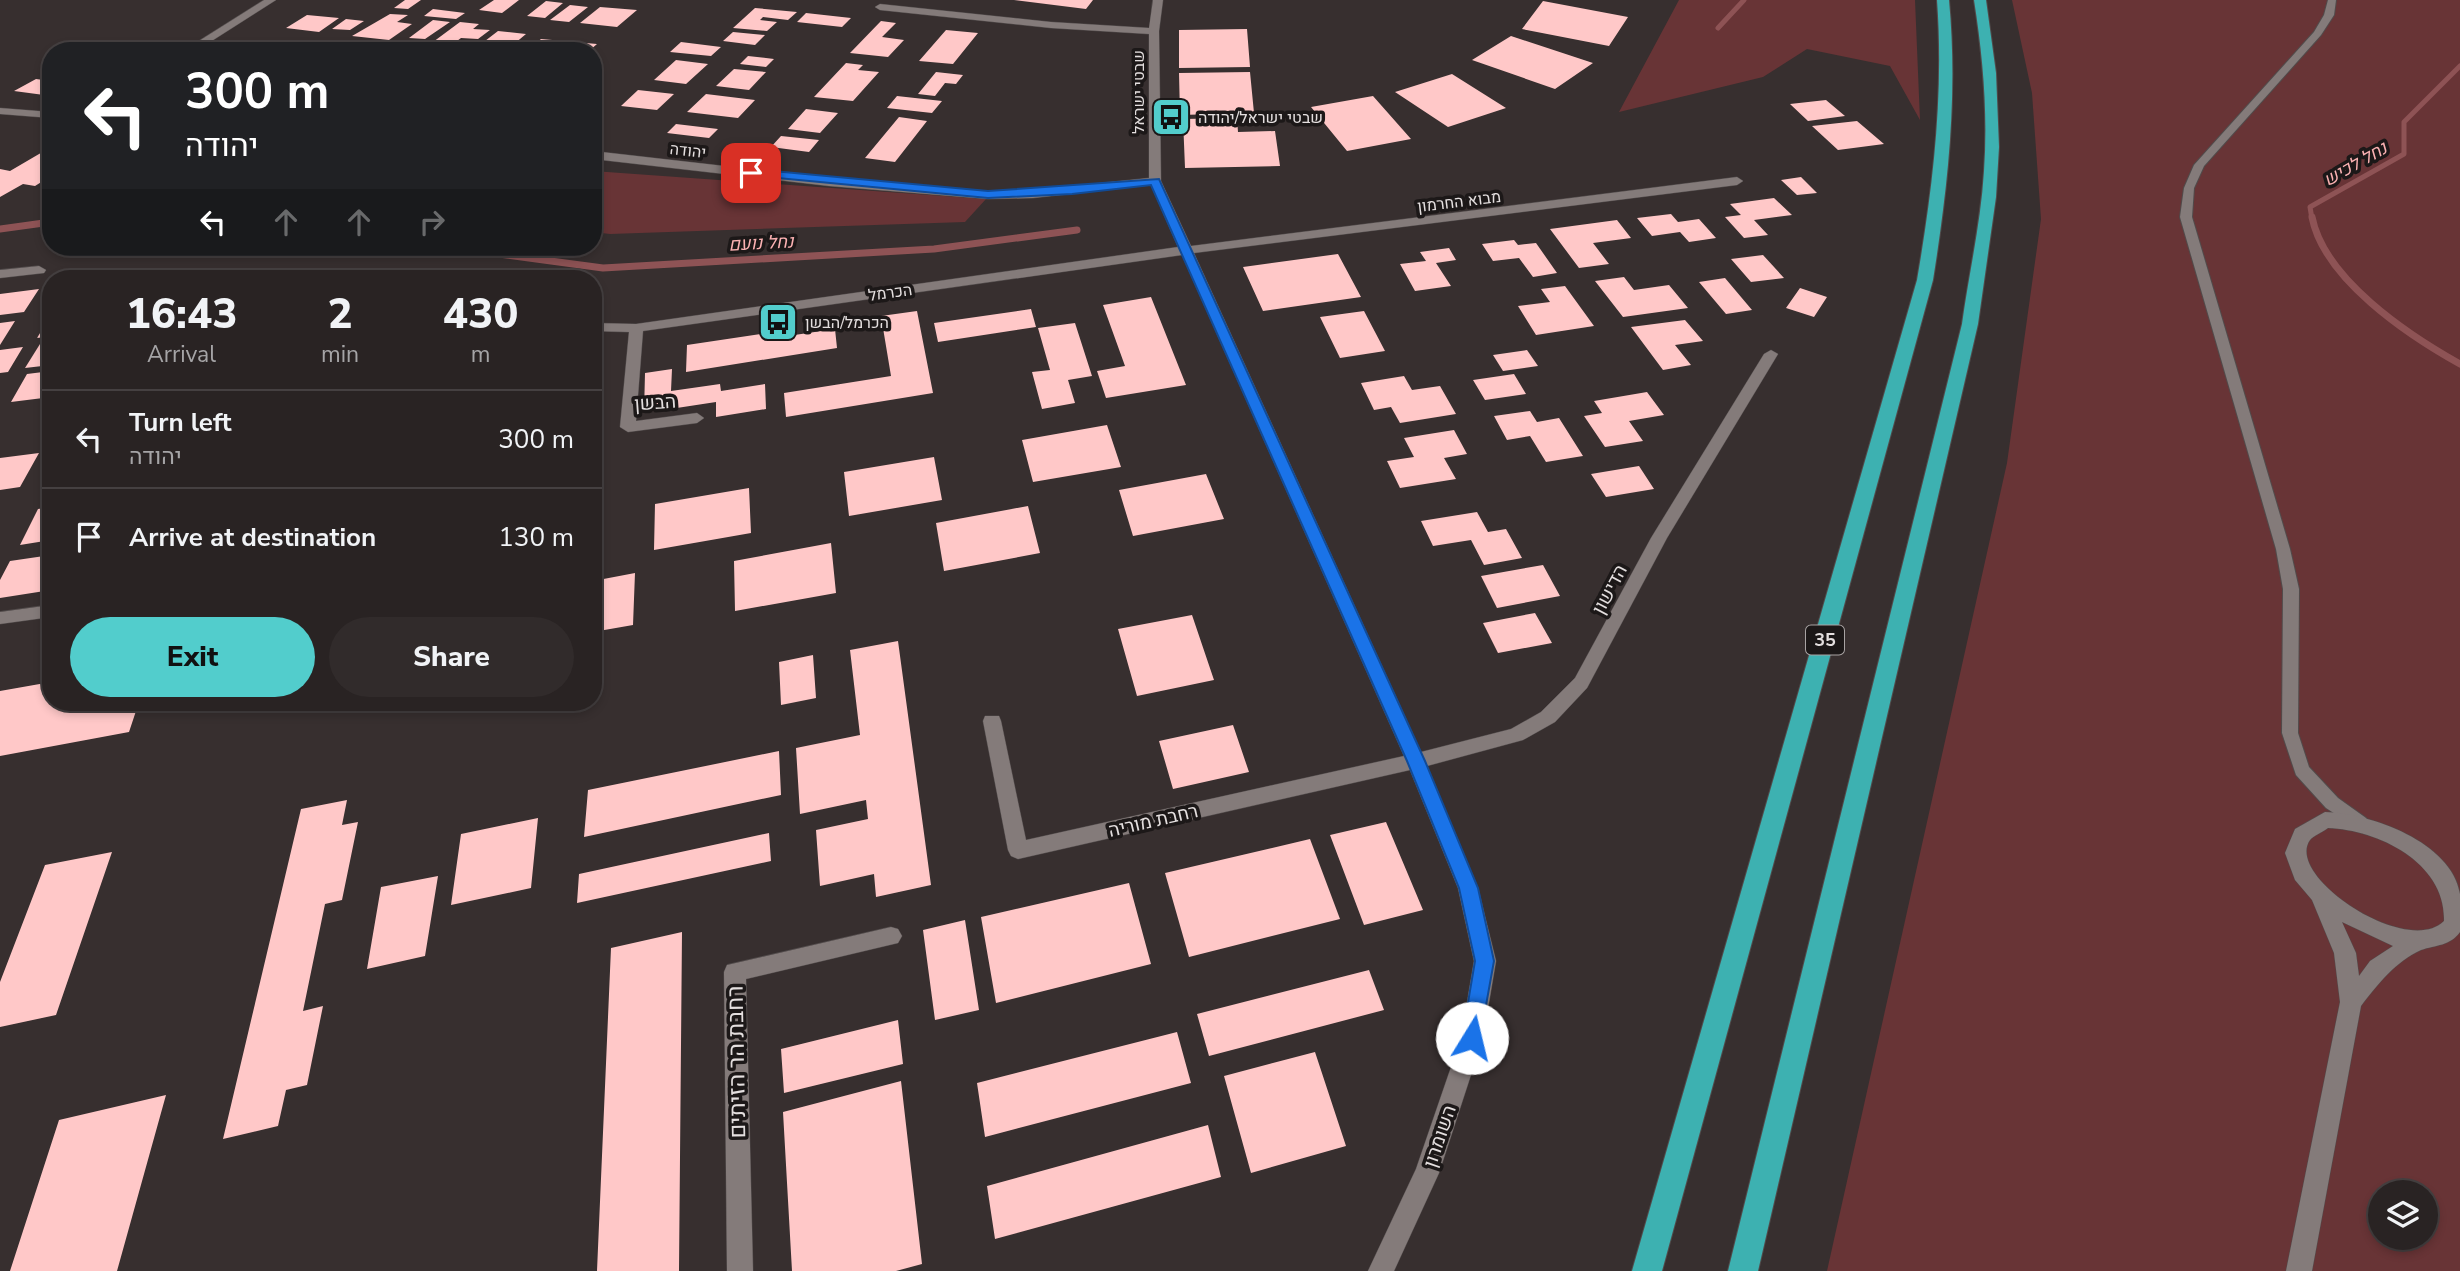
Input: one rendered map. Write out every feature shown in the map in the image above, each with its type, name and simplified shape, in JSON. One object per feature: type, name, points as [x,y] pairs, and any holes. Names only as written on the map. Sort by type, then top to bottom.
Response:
[{"type":"highway","name":"35","points":[[1647,1271],[1925,280],[1945,148],[1947,71],[1943,0]]},
{"type":"highway","points":[[1743,1271],[1970,324],[1989,194],[1991,132],[1991,88],[1980,0]]},
{"type":"street","points":[[203,42],[271,0]]},
{"type":"street","name":"שבטי ישראל","points":[[1155,181],[1154,31],[1158,1]]},
{"type":"street","points":[[880,7],[1051,25],[1154,31]]},
{"type":"street","points":[[0,111],[42,114]]},
{"type":"street","name":"יהודה","points":[[602,156],[988,195],[1059,192],[1155,181]]},
{"type":"street","name":"השומרון","points":[[1155,181],[1416,761],[1468,888],[1485,961],[1472,1038],[1444,1124],[1427,1173],[1381,1271]]},
{"type":"street","name":"מבוא החרמון","points":[[1186,250],[1542,208],[1737,181]]},
{"type":"street","name":"הכרמל","points":[[602,327],[636,328],[1186,250]]},
{"type":"street","points":[[0,274],[39,270]]},
{"type":"street","name":"הבשן","points":[[636,328],[628,427],[697,418]]},
{"type":"street","name":"הדישון","points":[[1416,761],[1516,735],[1548,717],[1581,683],[1659,538],[1771,354]]},
{"type":"street","points":[[0,618],[42,612]]},
{"type":"street","name":"רחבת מוריה","points":[[992,721],[1018,850],[1416,761]]},
{"type":"street","points":[[2299,1271],[2351,1002],[2345,953],[2319,895],[2300,866],[2296,856],[2298,839],[2308,827],[2325,820],[2360,823],[2400,839],[2460,876]]},
{"type":"street","points":[[2319,895],[2340,914],[2365,928],[2392,938],[2418,942],[2438,938],[2456,927],[2458,914],[2455,896],[2443,875],[2424,856]]},
{"type":"street","name":"רחבת הר הזיתים","points":[[740,1271],[735,972],[891,936]]},
{"type":"street","points":[[2351,1002],[2378,968],[2418,942]]},
{"type":"lane","points":[[2332,0],[2329,15],[2318,33],[2199,165],[2189,188],[2186,217],[2283,549],[2291,589],[2290,733],[2302,770],[2332,803],[2360,823]]},
{"type":"shaded area","points":[[1679,0],[1915,0],[1920,120],[1890,66],[1807,49],[1763,77],[1619,112]]},
{"type":"shaded area","points":[[2012,0],[2460,0],[2460,1271],[1827,1271],[2007,463],[2041,219],[2032,93]]},
{"type":"shaded area","points":[[602,172],[986,199],[965,222],[602,233]]},
{"type":"building","points":[[405,0],[421,0],[408,9],[394,8]]},
{"type":"building","points":[[494,0],[519,0],[502,13],[479,10]]},
{"type":"building","points":[[1014,0],[1093,0],[1086,9]]},
{"type":"building","points":[[546,1],[563,3],[545,18],[527,16]]},
{"type":"building","points":[[1543,1],[1628,17],[1609,46],[1522,29]]},
{"type":"building","points":[[570,5],[588,7],[569,22],[550,20]]},
{"type":"building","points":[[600,7],[637,10],[617,27],[580,23]]},
{"type":"building","points":[[755,8],[797,12],[788,20],[763,17],[760,20],[777,22],[767,31],[733,28]]},
{"type":"building","points":[[433,9],[465,13],[456,19],[424,16]]},
{"type":"building","points":[[806,13],[851,18],[842,27],[797,22]]},
{"type":"building","points":[[390,14],[408,15],[397,22],[412,24],[389,40],[352,36]]},
{"type":"building","points":[[307,15],[339,18],[319,32],[286,28]]},
{"type":"building","points":[[346,19],[364,21],[350,30],[332,29]]},
{"type":"building","points":[[433,20],[450,22],[425,39],[409,38]]},
{"type":"building","points":[[881,21],[896,23],[882,37],[904,40],[888,57],[850,53]]},
{"type":"building","points":[[460,22],[479,24],[473,29],[490,30],[478,39],[461,38],[456,42],[433,42]]},
{"type":"building","points":[[1247,29],[1250,67],[1179,68],[1179,30]]},
{"type":"building","points":[[946,30],[978,33],[953,64],[919,61]]},
{"type":"building","points":[[498,31],[526,34],[516,42],[485,41]]},
{"type":"building","points":[[733,32],[765,35],[755,45],[723,41]]},
{"type":"building","points":[[1511,36],[1593,63],[1555,89],[1472,60]]},
{"type":"building","points":[[541,39],[575,42],[537,42]]},
{"type":"building","points":[[681,42],[721,47],[711,56],[670,52]]},
{"type":"building","points":[[748,56],[774,59],[766,67],[740,64]]},
{"type":"building","points":[[676,60],[708,64],[686,84],[654,80]]},
{"type":"building","points":[[846,63],[863,65],[858,70],[879,72],[853,101],[814,97]]},
{"type":"building","points":[[734,69],[766,72],[749,90],[716,86]]},
{"type":"building","points":[[936,72],[963,75],[956,84],[945,83],[935,96],[918,94]]},
{"type":"building","points":[[1250,72],[1254,113],[1180,115],[1179,73]]},
{"type":"building","points":[[1452,74],[1506,108],[1448,127],[1395,92]]},
{"type":"building","points":[[36,79],[42,80],[42,95],[14,91]]},
{"type":"building","points":[[638,90],[674,94],[657,110],[621,106]]},
{"type":"building","points":[[706,94],[755,100],[738,118],[687,112]]},
{"type":"building","points":[[897,96],[942,101],[932,113],[887,108]]},
{"type":"building","points":[[1373,96],[1411,139],[1347,151],[1311,107]]},
{"type":"building","points":[[1826,100],[1845,116],[1808,121],[1790,104]]},
{"type":"building","points":[[806,109],[838,113],[820,133],[788,129]]},
{"type":"building","points":[[899,117],[927,121],[895,162],[865,158]]},
{"type":"building","points":[[1237,118],[1238,132],[1275,131],[1280,166],[1185,168],[1183,119]]},
{"type":"building","points":[[1857,121],[1884,144],[1838,150],[1812,126]]},
{"type":"building","points":[[676,124],[718,129],[709,138],[667,133]]},
{"type":"building","points":[[781,136],[819,140],[809,152],[771,147]]},
{"type":"building","points":[[42,152],[42,182],[35,186],[23,184],[0,197],[0,169],[10,171]]},
{"type":"building","points":[[1801,177],[1817,193],[1797,195],[1781,180]]},
{"type":"building","points":[[1774,198],[1792,215],[1754,220],[1768,235],[1744,238],[1725,217],[1741,215],[1730,204]]},
{"type":"building","points":[[1671,214],[1678,222],[1699,219],[1716,238],[1689,242],[1680,232],[1652,236],[1637,218]]},
{"type":"building","points":[[1617,220],[1631,238],[1593,243],[1609,264],[1579,268],[1550,229]]},
{"type":"building","points":[[1514,240],[1518,245],[1536,243],[1557,273],[1533,277],[1519,258],[1493,261],[1482,244]]},
{"type":"building","points":[[1449,248],[1456,260],[1436,263],[1451,286],[1415,291],[1400,264],[1426,261],[1420,252]]},
{"type":"building","points":[[1338,254],[1361,297],[1263,311],[1243,267]]},
{"type":"building","points":[[1763,255],[1784,278],[1751,282],[1731,259]]},
{"type":"building","points":[[1624,277],[1634,290],[1669,285],[1688,308],[1623,317],[1595,281]]},
{"type":"building","points":[[1725,278],[1752,310],[1726,314],[1699,282]]},
{"type":"building","points":[[1565,286],[1594,326],[1536,335],[1518,306],[1550,302],[1541,289]]},
{"type":"building","points":[[1800,288],[1827,297],[1814,317],[1786,308]]},
{"type":"building","points":[[39,289],[24,312],[0,315],[0,294]]},
{"type":"building","points":[[1151,297],[1186,385],[1106,398],[1097,371],[1125,366],[1103,305]]},
{"type":"building","points":[[1031,309],[1036,327],[938,342],[934,323]]},
{"type":"building","points":[[917,311],[933,393],[786,417],[784,393],[891,376],[881,316]]},
{"type":"building","points":[[1364,311],[1385,351],[1340,358],[1320,317]]},
{"type":"building","points":[[1685,320],[1703,341],[1675,345],[1691,365],[1663,370],[1631,327]]},
{"type":"building","points":[[15,321],[0,345],[0,323]]},
{"type":"building","points":[[1075,323],[1092,376],[1068,380],[1075,403],[1042,409],[1032,372],[1050,370],[1038,328]]},
{"type":"building","points":[[835,329],[837,348],[686,372],[687,345],[781,331],[781,337]]},
{"type":"building","points":[[40,344],[42,366],[25,368]]},
{"type":"building","points":[[23,347],[8,372],[0,373],[0,350]]},
{"type":"building","points":[[1527,350],[1538,366],[1503,371],[1493,355]]},
{"type":"building","points":[[672,369],[671,391],[720,384],[721,391],[765,384],[766,409],[716,417],[716,402],[644,413],[645,373]]},
{"type":"building","points":[[42,372],[42,398],[11,402],[27,374]]},
{"type":"building","points":[[1514,374],[1526,394],[1485,400],[1473,380]]},
{"type":"building","points":[[1404,376],[1412,390],[1440,386],[1456,414],[1400,423],[1391,407],[1374,410],[1361,383]]},
{"type":"building","points":[[1647,392],[1664,415],[1629,421],[1643,441],[1605,447],[1584,416],[1602,413],[1594,401]]},
{"type":"building","points":[[1530,411],[1537,422],[1559,418],[1583,456],[1546,462],[1530,436],[1507,440],[1494,416]]},
{"type":"building","points":[[1107,425],[1121,467],[1033,482],[1022,440]]},
{"type":"building","points":[[1454,430],[1467,454],[1444,458],[1456,479],[1400,488],[1387,461],[1414,457],[1404,438]]},
{"type":"building","points":[[39,453],[20,487],[0,490],[0,458]]},
{"type":"building","points":[[934,457],[942,500],[849,516],[844,472]]},
{"type":"building","points":[[1639,466],[1654,489],[1606,497],[1591,474]]},
{"type":"building","points":[[1206,474],[1224,519],[1133,536],[1119,490]]},
{"type":"building","points":[[749,488],[751,533],[654,550],[655,504]]},
{"type":"building","points":[[1028,506],[1040,553],[944,571],[936,523]]},
{"type":"building","points":[[42,508],[42,541],[20,545],[38,509]]},
{"type":"building","points":[[1477,512],[1488,532],[1506,529],[1522,558],[1484,565],[1471,540],[1433,546],[1421,521]]},
{"type":"building","points":[[831,543],[836,593],[735,611],[734,561]]},
{"type":"building","points":[[42,556],[42,591],[0,598],[0,580],[10,561]]},
{"type":"building","points":[[1543,565],[1560,596],[1497,608],[1481,576]]},
{"type":"building","points":[[635,573],[633,625],[602,630],[602,579]]},
{"type":"building","points":[[1535,613],[1552,643],[1498,653],[1483,623]]},
{"type":"building","points":[[1192,615],[1214,680],[1137,696],[1118,629]]},
{"type":"building","points":[[898,641],[931,885],[876,897],[874,874],[820,886],[816,830],[868,819],[866,800],[800,814],[796,748],[860,735],[850,650]]},
{"type":"building","points":[[813,655],[816,698],[781,705],[779,662]]},
{"type":"building","points":[[42,684],[42,711],[136,711],[129,732],[0,756],[0,691]]},
{"type":"building","points":[[1233,725],[1249,772],[1173,789],[1159,741]]},
{"type":"building","points":[[779,751],[781,795],[584,837],[588,790]]},
{"type":"building","points":[[347,800],[342,825],[358,822],[342,900],[325,904],[303,1011],[323,1006],[307,1085],[286,1090],[278,1126],[223,1139],[301,809]]},
{"type":"building","points":[[538,818],[531,888],[451,905],[461,834]]},
{"type":"building","points":[[1386,822],[1423,910],[1364,925],[1330,835]]},
{"type":"building","points":[[769,833],[771,861],[577,903],[579,874]]},
{"type":"building","points":[[1310,839],[1340,919],[1189,957],[1165,873]]},
{"type":"building","points":[[112,852],[56,1015],[0,1027],[0,982],[45,865]]},
{"type":"building","points":[[438,876],[425,956],[367,969],[381,887]]},
{"type":"building","points":[[1129,883],[1151,964],[996,1003],[981,917]]},
{"type":"building","points":[[965,920],[979,1010],[935,1020],[923,930]]},
{"type":"building","points":[[682,932],[679,1271],[597,1271],[611,948]]},
{"type":"building","points":[[1369,970],[1384,1010],[1209,1056],[1197,1014]]},
{"type":"building","points":[[898,1020],[903,1064],[784,1093],[781,1049]]},
{"type":"building","points":[[1177,1032],[1191,1083],[985,1137],[977,1083]]},
{"type":"building","points":[[1315,1052],[1346,1146],[1251,1173],[1224,1076]]},
{"type":"building","points":[[901,1081],[922,1264],[896,1271],[792,1271],[783,1112]]},
{"type":"building","points":[[166,1095],[117,1271],[10,1271],[59,1120]]},
{"type":"building","points":[[1208,1125],[1221,1177],[995,1239],[987,1186]]},
{"type":"waterway","name":"נחל נועם","points":[[1718,28],[1744,0]]},
{"type":"waterway","name":"נחל לכיש","points":[[2312,219],[2310,207],[2404,154],[2404,122],[2460,66]]},
{"type":"waterway","name":"נחל לכיש","points":[[2312,217],[2320,240],[2350,283],[2393,321],[2460,364]]},
{"type":"waterway","name":"נחל נועם","points":[[0,229],[42,223]]},
{"type":"waterway","name":"נחל נועם","points":[[513,256],[603,268],[934,249],[1077,230]]},
{"type":"place","name":"שבטי ישראל/יהודה","points":[[1171,117]]},
{"type":"place","name":"הכרמל/הבשן","points":[[778,322]]},
{"type":"route","points":[[751,173],[988,195],[1072,191],[1155,181],[1416,761],[1468,888],[1485,961],[1472,1038]]}]
